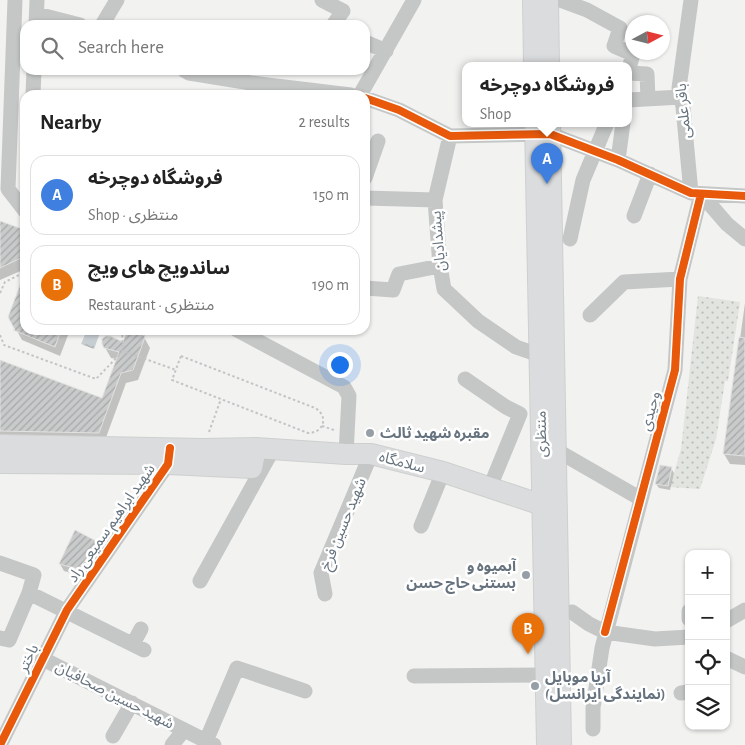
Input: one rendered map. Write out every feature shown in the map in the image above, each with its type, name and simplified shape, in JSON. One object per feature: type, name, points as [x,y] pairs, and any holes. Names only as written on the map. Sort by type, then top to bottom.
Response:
[{"type":"main road","points":[[533,0],[534,62]]},
{"type":"main road","points":[[548,0],[549,62]]},
{"type":"main road","name":"منتظری","points":[[543,128],[547,355],[542,505],[547,745]]},
{"type":"main road","name":"منتظری","points":[[547,355],[556,450],[561,745]]},
{"type":"main road","name":"سلامگاه","points":[[0,445],[169,456],[252,468],[265,449]]},
{"type":"main road","name":"سلامگاه","points":[[0,463],[169,456],[203,449],[265,449],[371,454],[442,472],[542,505]]},
{"type":"street","points":[[15,0],[8,189],[20,205]]},
{"type":"street","points":[[105,20],[116,0]]},
{"type":"street","points":[[322,0],[343,11],[337,20]]},
{"type":"street","points":[[363,90],[414,0]]},
{"type":"street","points":[[560,0],[586,10],[620,28],[614,46],[633,54],[631,62]]},
{"type":"street","name":"باقر علمی","points":[[691,0],[679,88],[696,194]]},
{"type":"street","points":[[37,13],[62,20]]},
{"type":"street","points":[[370,44],[386,51]]},
{"type":"street","points":[[632,73],[647,74],[648,99]]},
{"type":"street","points":[[33,90],[34,75]]},
{"type":"street","points":[[207,75],[292,90]]},
{"type":"street","points":[[632,100],[680,97]]},
{"type":"street","points":[[370,100],[399,110],[450,136],[543,128],[594,152],[618,160],[696,194],[745,239]]},
{"type":"street","points":[[570,239],[583,180],[604,127]]},
{"type":"street","points":[[618,160],[623,127]]},
{"type":"street","name":"پیشدادیان","points":[[450,136],[435,200],[440,266],[444,289],[478,321],[516,347],[547,355]]},
{"type":"street","points":[[370,164],[378,141]]},
{"type":"street","points":[[634,216],[650,174]]},
{"type":"street","points":[[696,194],[745,196]]},
{"type":"street","name":"وحیدی","points":[[593,729],[593,708],[605,632],[675,370],[680,279],[696,194]]},
{"type":"street","points":[[370,198],[435,200]]},
{"type":"street","points":[[370,288],[393,290],[399,274],[440,266]]},
{"type":"street","points":[[590,314],[624,282],[680,279]]},
{"type":"street","points":[[246,335],[344,387],[349,396],[346,454]]},
{"type":"street","points":[[465,379],[520,414],[490,487]]},
{"type":"street","points":[[200,581],[265,449]]},
{"type":"street","points":[[556,450],[641,499]]},
{"type":"street","name":"شهید حسین فرخ","points":[[325,594],[321,573],[371,454]]},
{"type":"street","name":"شهید ابراهیم سمیعی راد","points":[[67,610],[169,456]]},
{"type":"street","points":[[421,526],[442,472]]},
{"type":"street","points":[[0,564],[34,575],[30,593],[8,640],[0,638]]},
{"type":"street","points":[[30,593],[139,647],[141,629]]},
{"type":"street","name":"باختر","points":[[0,745],[67,610]]},
{"type":"street","points":[[730,619],[745,610]]},
{"type":"street","points":[[572,612],[588,624],[605,632],[655,639],[685,637]]},
{"type":"street","name":"شهید حسین صحافیان","points":[[43,659],[210,743]]},
{"type":"street","points":[[730,660],[745,666]]},
{"type":"street","points":[[210,743],[237,668],[305,691]]},
{"type":"street","points":[[414,676],[545,675]]},
{"type":"street","points":[[113,736],[132,703]]},
{"type":"street","points":[[172,745],[184,730]]},
{"type":"path","points":[[0,293],[5,282],[20,274]]},
{"type":"path","points":[[0,335],[4,345],[96,379],[123,351],[122,335]]},
{"type":"path","points":[[123,351],[176,370]]},
{"type":"path","points":[[181,356],[315,408],[322,414],[324,422],[317,431],[308,433],[221,399],[172,380],[181,356]]},
{"type":"path","points":[[203,449],[221,399]]},
{"type":"shaded area","points":[[698,296],[740,302],[728,381],[725,381],[716,439],[700,489],[670,487],[681,449]]},
{"type":"water","points":[[85,335],[99,335],[94,349],[81,344]]},
{"type":"building","points":[[0,221],[20,228],[20,258],[0,268]]},
{"type":"building","points":[[20,286],[20,333],[13,330],[15,330],[8,317]]},
{"type":"building","points":[[25,335],[59,335],[55,347]]},
{"type":"building","points":[[125,335],[143,335],[145,337],[133,370],[121,373],[99,433],[0,431],[0,360],[102,398],[119,352],[104,348],[102,339],[110,336],[123,342]]},
{"type":"building","points":[[739,337],[745,338],[745,456],[723,454]]},
{"type":"building","points":[[660,465],[672,467],[668,486],[655,484]]},
{"type":"building","points":[[75,530],[100,543],[78,569],[59,564]]},
{"type":"cycle path","points":[[370,100],[399,110],[450,136],[550,134],[618,160],[691,193],[745,196]]},
{"type":"cycle path","points":[[605,632],[675,370],[680,279],[701,194]]},
{"type":"cycle path","points":[[0,745],[67,610],[168,464],[170,448]]},
{"type":"place","name":"فروشگاه دوچرخه","points":[[547,184]]},
{"type":"place","name":"مقبره شهید ثالث","points":[[370,433]]},
{"type":"place","name":"آبمیوه و بستنی حاج حسن","points":[[526,575]]},
{"type":"place","name":"ساندویچ های ویچ","points":[[528,654]]},
{"type":"place","name":"آریا موبایل (نمایندگی ایرانسل)","points":[[535,686]]}]
